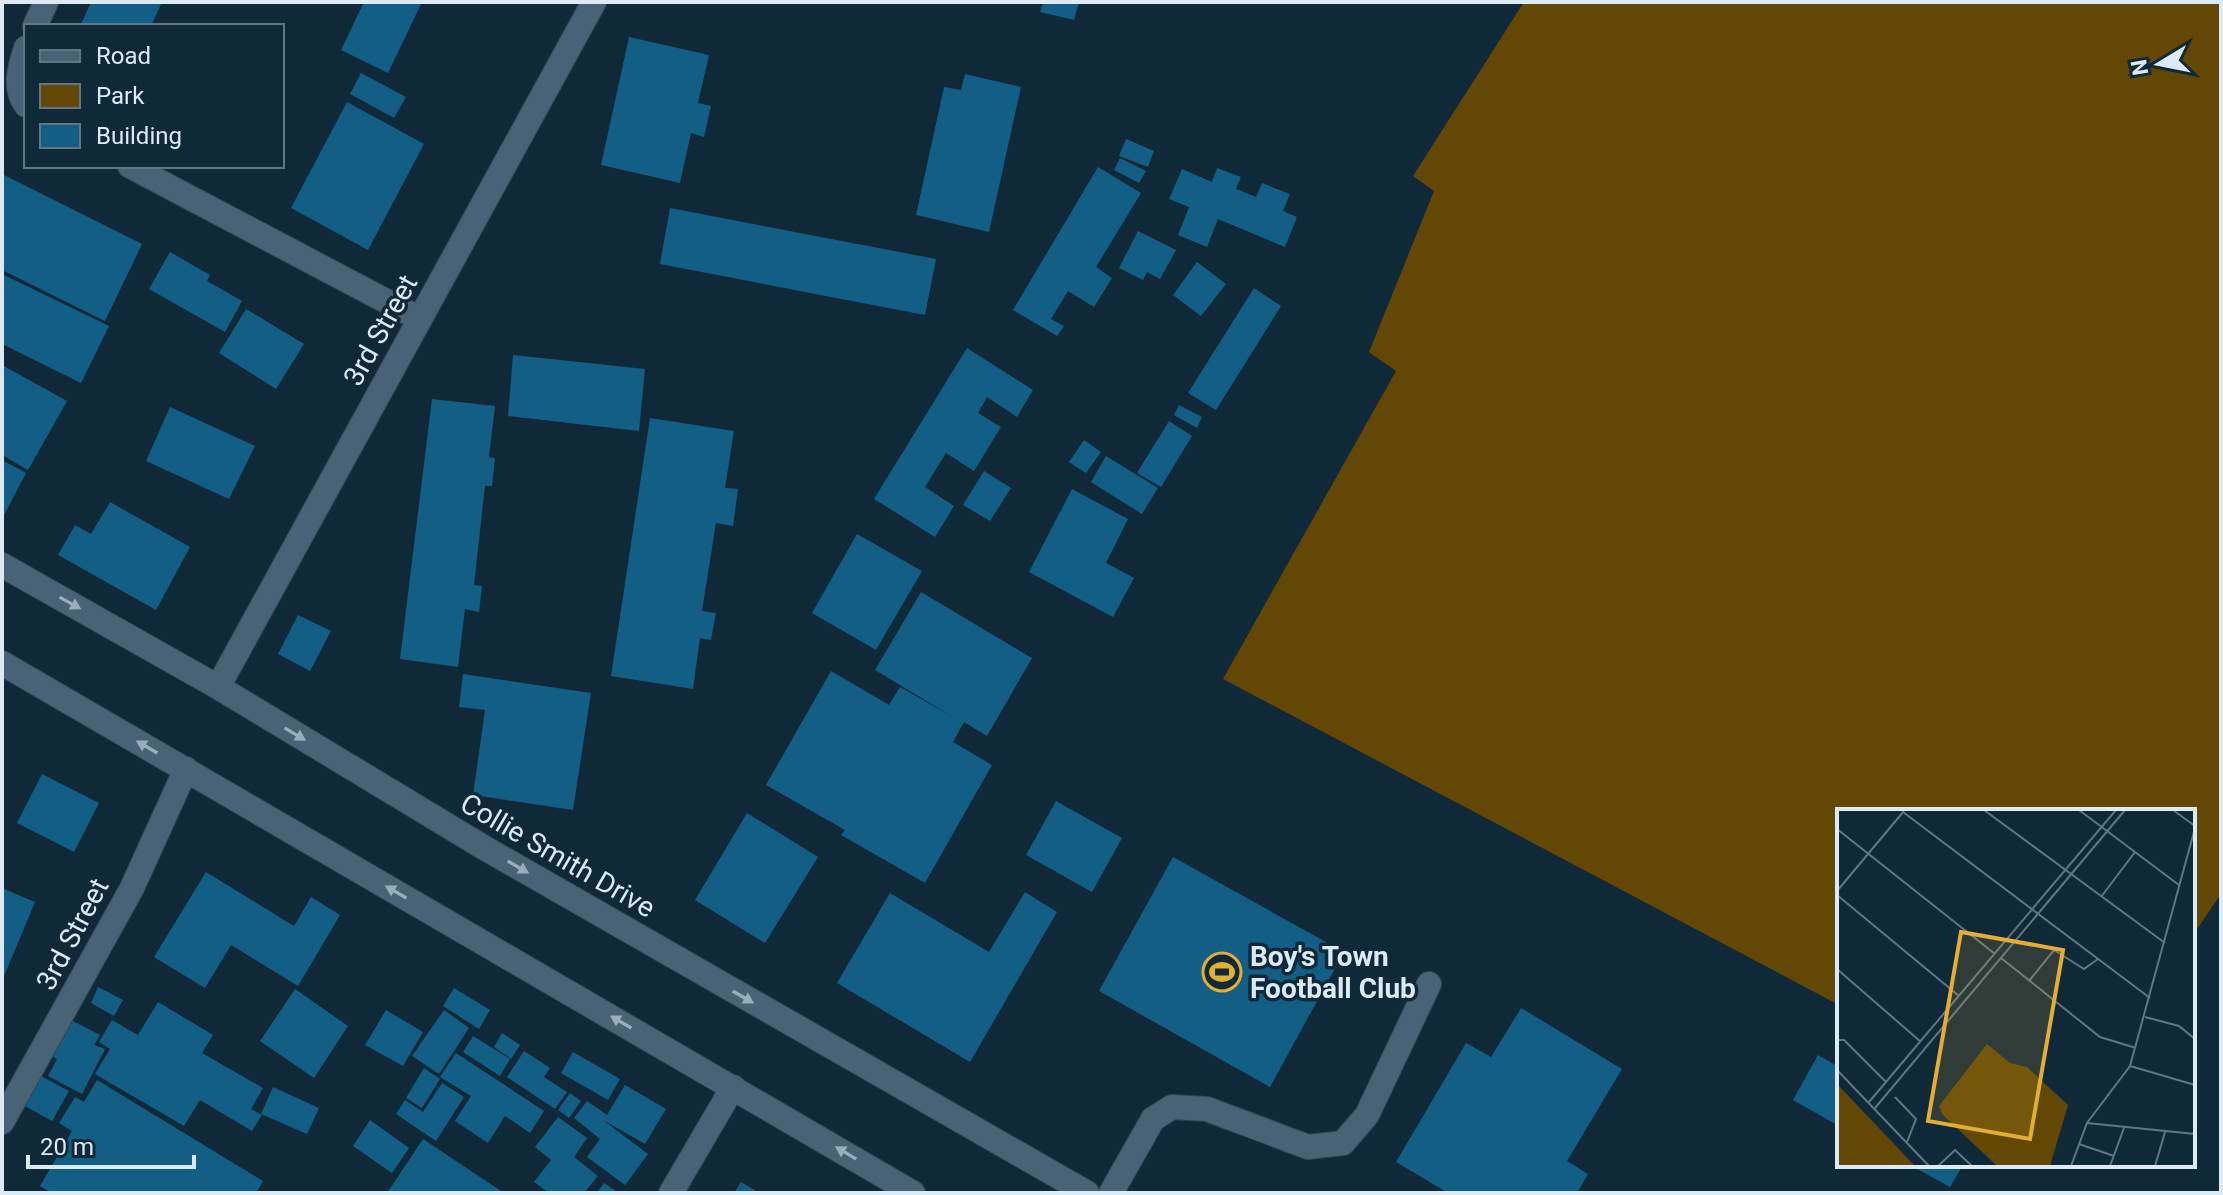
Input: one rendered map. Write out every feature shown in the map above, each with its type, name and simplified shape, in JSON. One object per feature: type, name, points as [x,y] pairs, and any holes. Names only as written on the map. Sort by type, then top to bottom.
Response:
[{"type":"street","points":[[36,24],[46,2]]},
{"type":"street","name":"3rd Street","points":[[218,687],[594,2]]},
{"type":"street","points":[[24,55],[18,75],[24,102]]},
{"type":"street","points":[[134,168],[420,319]]},
{"type":"street","name":"Collie Smith Drive","points":[[2,565],[218,687],[483,847],[1087,1193]]},
{"type":"street","points":[[2,663],[913,1193]]},
{"type":"street","name":"3rd Street","points":[[2,1122],[132,888],[186,769]]},
{"type":"street","points":[[1111,1193],[1153,1119],[1172,1107],[1207,1109],[1308,1147],[1343,1143],[1367,1115],[1429,984]]},
{"type":"street","points":[[671,1193],[733,1087]]},
{"type":"green space","points":[[1524,2],[2221,2],[2221,894],[2195,932],[2195,809],[1837,809],[1837,1004],[1223,679],[1396,371],[1369,352],[1434,191],[1413,176]]},
{"type":"building","points":[[91,2],[162,2],[152,24],[81,24]]},
{"type":"building","points":[[364,2],[422,2],[388,73],[341,50]]},
{"type":"building","points":[[1043,2],[1079,2],[1074,20],[1040,12]]},
{"type":"building","points":[[629,37],[709,55],[698,103],[711,106],[704,137],[691,133],[680,183],[601,165]]},
{"type":"building","points":[[361,73],[406,97],[394,118],[350,94]]},
{"type":"building","points":[[965,74],[1021,87],[989,232],[916,215],[944,87],[961,90]]},
{"type":"building","points":[[347,102],[424,144],[368,250],[291,208]]},
{"type":"building","points":[[1126,139],[1154,151],[1148,167],[1119,156]]},
{"type":"building","points":[[1120,158],[1146,171],[1139,183],[1114,170]]},
{"type":"building","points":[[1098,167],[1141,193],[1096,267],[1112,278],[1094,307],[1068,291],[1051,319],[1064,326],[1057,336],[1013,310]]},
{"type":"building","points":[[1217,168],[1241,177],[1236,189],[1256,197],[1262,183],[1290,194],[1283,211],[1297,217],[1285,247],[1218,219],[1207,247],[1178,235],[1189,207],[1169,199],[1182,169],[1212,182]]},
{"type":"building","points":[[2,174],[142,244],[105,321],[2,270]]},
{"type":"building","points":[[670,208],[936,259],[925,315],[660,264]]},
{"type":"building","points":[[1138,231],[1176,250],[1160,279],[1147,272],[1143,280],[1119,268]]},
{"type":"building","points":[[170,252],[210,275],[207,281],[242,301],[225,332],[149,289]]},
{"type":"building","points":[[1197,262],[1226,284],[1201,316],[1173,295]]},
{"type":"building","points":[[2,274],[109,326],[81,383],[2,344]]},
{"type":"building","points":[[1254,288],[1281,306],[1216,410],[1188,393]]},
{"type":"building","points":[[246,309],[304,344],[276,389],[219,353]]},
{"type":"building","points":[[967,348],[1033,390],[1017,417],[987,397],[978,413],[1001,427],[974,471],[946,453],[925,487],[954,506],[935,537],[874,499]]},
{"type":"building","points":[[513,355],[645,369],[639,431],[508,416]]},
{"type":"building","points":[[2,365],[67,401],[28,470],[2,455]]},
{"type":"building","points":[[432,399],[495,406],[489,457],[495,458],[492,486],[485,486],[474,585],[482,586],[479,612],[465,609],[458,667],[400,659]]},
{"type":"building","points":[[1179,405],[1202,417],[1197,428],[1174,415]]},
{"type":"building","points":[[170,407],[255,446],[229,499],[146,461]]},
{"type":"building","points":[[650,418],[734,431],[725,488],[738,489],[733,526],[716,523],[702,611],[716,613],[711,640],[700,638],[693,689],[611,676]]},
{"type":"building","points":[[1169,421],[1192,436],[1161,487],[1137,473]]},
{"type":"building","points":[[1084,440],[1101,452],[1086,473],[1069,462]]},
{"type":"building","points":[[1106,456],[1158,488],[1142,514],[1091,482]]},
{"type":"building","points":[[2,460],[26,473],[2,519]]},
{"type":"building","points":[[984,471],[1011,488],[990,521],[963,505]]},
{"type":"building","points":[[1072,489],[1128,519],[1106,563],[1134,578],[1113,617],[1029,572]]},
{"type":"building","points":[[110,502],[190,547],[156,610],[58,555],[75,525],[91,534]]},
{"type":"building","points":[[857,534],[922,571],[876,650],[812,613]]},
{"type":"building","points":[[921,592],[1032,658],[987,736],[964,722],[953,742],[992,765],[925,883],[841,835],[845,830],[766,785],[831,671],[889,705],[900,687],[953,717],[875,670]]},
{"type":"building","points":[[298,615],[331,631],[310,671],[278,654]]},
{"type":"building","points":[[463,674],[591,693],[573,810],[473,795],[485,710],[459,707]]},
{"type":"building","points":[[42,774],[99,803],[74,852],[17,823]]},
{"type":"building","points":[[1056,801],[1122,838],[1092,892],[1026,855]]},
{"type":"building","points":[[747,813],[818,857],[765,943],[695,900]]},
{"type":"building","name":"Boy's Town Football Club","points":[[1173,857],[1344,952],[1270,1087],[1099,991]]},
{"type":"building","points":[[206,872],[294,926],[311,897],[340,915],[298,986],[231,945],[205,988],[154,957]]},
{"type":"building","points":[[2,888],[35,902],[2,981]]},
{"type":"building","points":[[1025,892],[1057,912],[970,1062],[837,983],[890,893],[989,952]]},
{"type":"building","points":[[98,987],[123,1000],[114,1016],[91,1003]]},
{"type":"building","points":[[454,988],[490,1010],[479,1029],[443,1006]]},
{"type":"building","points":[[295,989],[348,1026],[314,1078],[260,1041]]},
{"type":"building","points":[[158,1002],[213,1035],[202,1053],[263,1088],[251,1109],[262,1115],[252,1131],[200,1100],[184,1126],[95,1074],[110,1049],[99,1042],[112,1020],[138,1035]]},
{"type":"building","points":[[1521,1008],[1622,1069],[1567,1161],[1588,1174],[1577,1193],[1448,1193],[1396,1162],[1466,1043],[1491,1057]]},
{"type":"building","points":[[386,1010],[423,1032],[403,1066],[365,1045]]},
{"type":"building","points":[[444,1010],[469,1028],[439,1074],[412,1056]]},
{"type":"building","points":[[67,1018],[100,1035],[94,1045],[105,1049],[82,1094],[48,1076],[57,1059],[48,1054]]},
{"type":"building","points":[[502,1033],[520,1045],[511,1059],[494,1047]]},
{"type":"building","points":[[473,1036],[510,1059],[500,1076],[463,1052]]},
{"type":"building","points":[[524,1051],[550,1068],[544,1077],[567,1092],[555,1109],[507,1077]]},
{"type":"building","points":[[573,1052],[620,1079],[608,1100],[561,1073]]},
{"type":"building","points":[[456,1053],[544,1111],[530,1133],[505,1116],[488,1143],[455,1121],[471,1096],[440,1077]]},
{"type":"building","points":[[1818,1055],[1837,1066],[1837,1125],[1793,1100]]},
{"type":"building","points":[[424,1068],[440,1079],[422,1108],[406,1098]]},
{"type":"building","points":[[39,1075],[69,1091],[52,1121],[23,1105]]},
{"type":"building","points":[[97,1080],[263,1181],[256,1193],[52,1193],[40,1186],[72,1131],[59,1123],[75,1097],[84,1102]]},
{"type":"building","points":[[442,1083],[464,1097],[436,1141],[396,1114],[405,1100],[423,1112]]},
{"type":"building","points":[[625,1085],[666,1109],[645,1144],[603,1120],[648,1154],[625,1185],[587,1157],[600,1139],[574,1118],[587,1101],[607,1115]]},
{"type":"building","points":[[273,1087],[319,1108],[307,1134],[261,1114]]},
{"type":"building","points":[[570,1093],[581,1101],[569,1118],[558,1110]]},
{"type":"building","points":[[558,1117],[587,1138],[574,1157],[598,1176],[584,1193],[549,1193],[534,1182],[551,1160],[535,1147]]},
{"type":"building","points":[[370,1120],[409,1148],[392,1173],[353,1146]]},
{"type":"building","points":[[423,1139],[504,1193],[387,1193]]},
{"type":"building","points":[[1914,1167],[1962,1167],[1950,1187]]},
{"type":"building","points":[[741,1182],[759,1193],[734,1193]]},
{"type":"building","points":[[604,1183],[619,1193],[597,1193]]},
{"type":"place","name":"Boy's Town Football Club","points":[[1222,972]]}]
